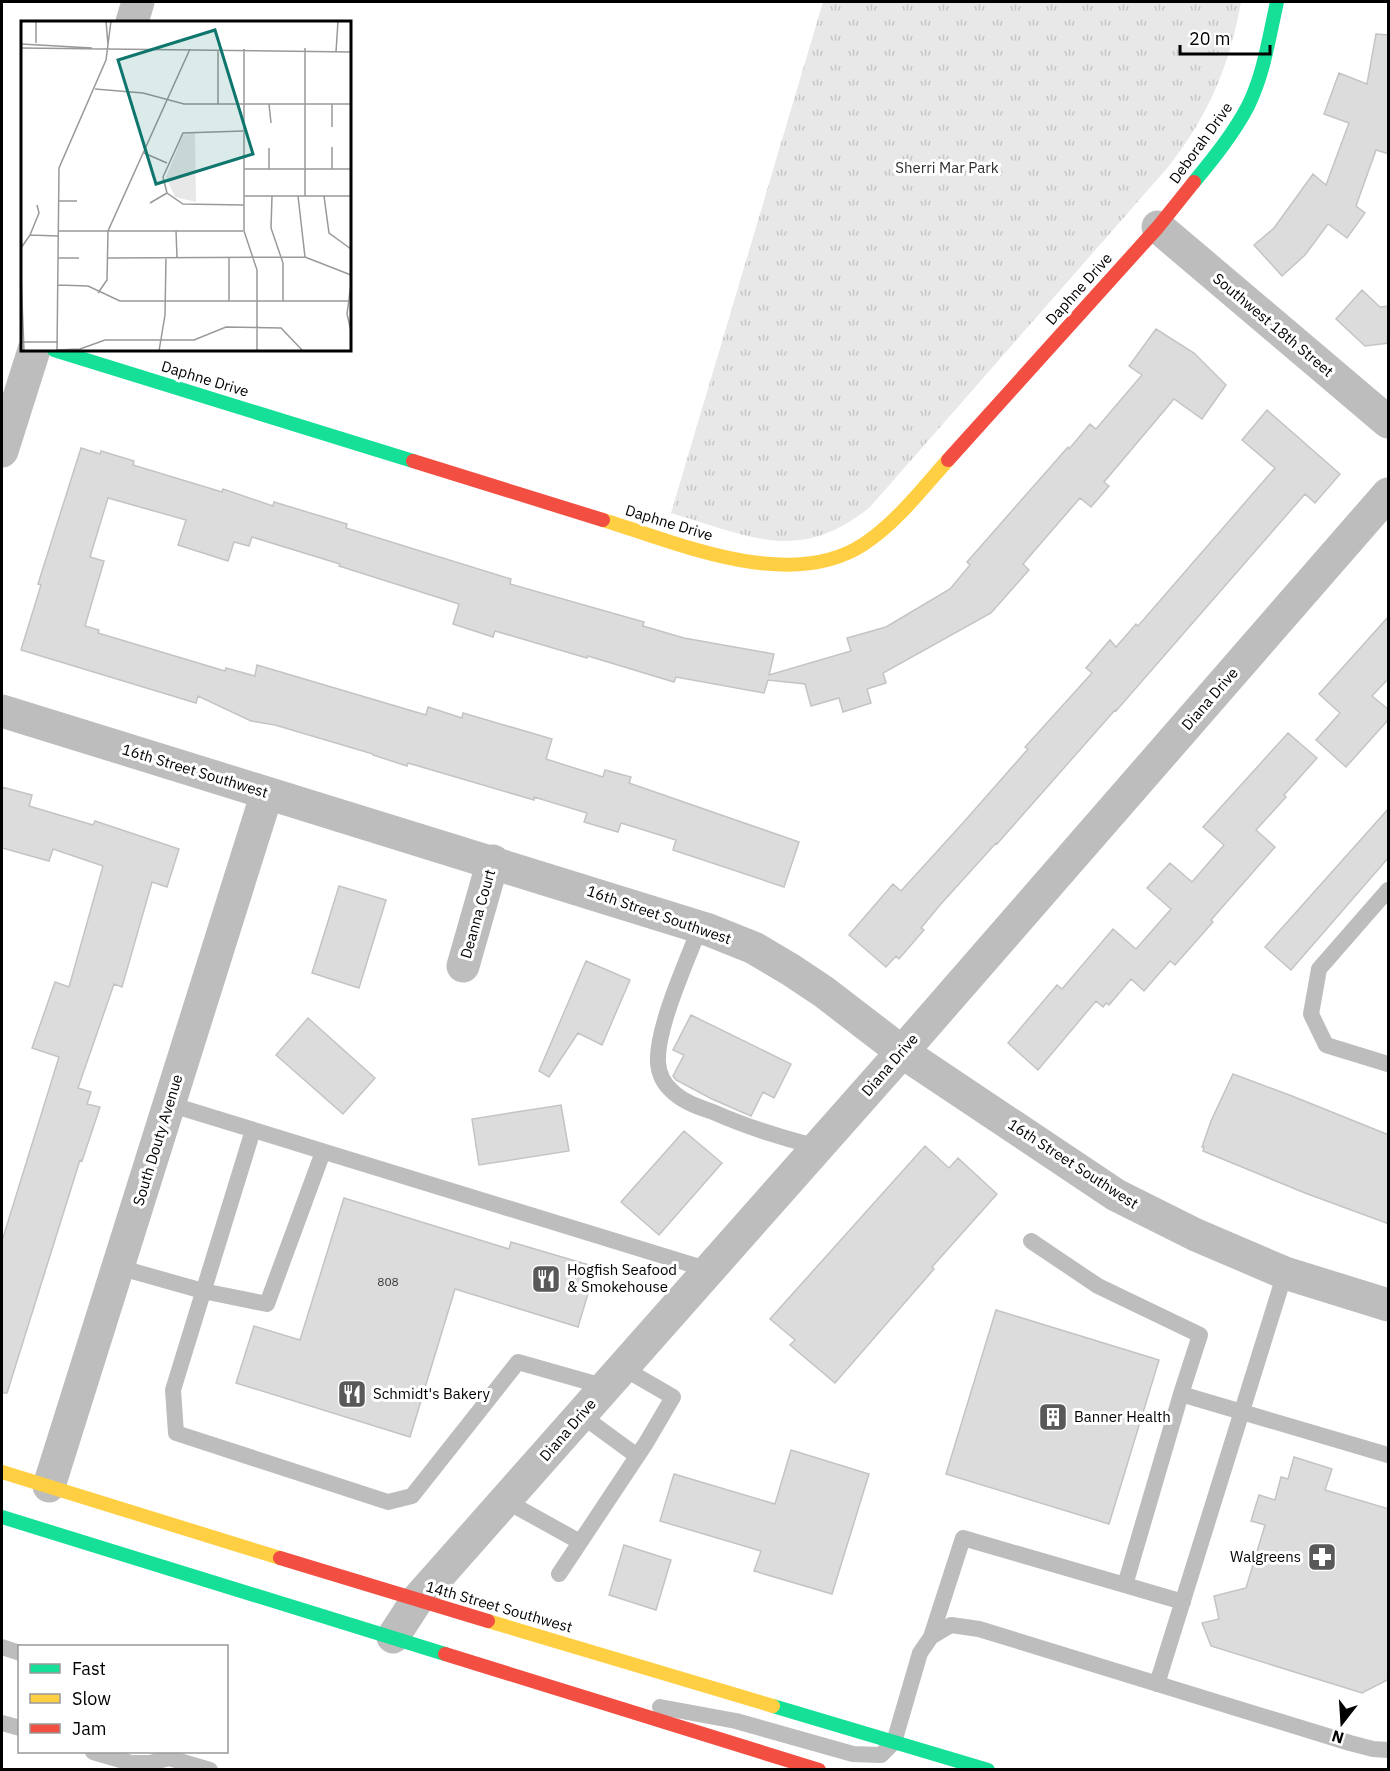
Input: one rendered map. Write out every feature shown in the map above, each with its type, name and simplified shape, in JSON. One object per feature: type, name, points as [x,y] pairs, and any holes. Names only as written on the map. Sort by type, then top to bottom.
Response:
[{"type":"main road","name":"Deborah Drive","points":[[1158,227],[1214,158],[1248,106],[1262,70],[1277,2]]},
{"type":"main road","name":"Daphne Drive","points":[[57,351],[723,557],[763,564],[802,564],[827,560],[858,547],[898,514],[1158,227]]},
{"type":"main road","name":"14th Street Southwest","points":[[2,1472],[417,1600],[988,1770]]},
{"type":"main road","points":[[2,1517],[819,1770]]},
{"type":"street","points":[[132,21],[138,2]]},
{"type":"street","name":"Southwest 18th Street","points":[[1158,227],[1389,422]]},
{"type":"street","points":[[2,451],[34,351]]},
{"type":"street","name":"Diana Drive","points":[[393,1637],[417,1600],[902,1052],[1389,494]]},
{"type":"street","name":"16th Street Southwest","points":[[2,711],[493,861],[700,927],[754,948],[824,992],[902,1052],[1116,1195],[1196,1235],[1285,1273],[1389,1305]]},
{"type":"street","name":"South Douty Avenue","points":[[49,1486],[267,793]]},
{"type":"street","name":"Deanna Court","points":[[463,966],[493,861]]},
{"type":"lane","points":[[1389,890],[1318,969],[1311,1014],[1326,1045],[1389,1064]]},
{"type":"lane","points":[[700,927],[660,1041],[658,1064],[663,1082],[674,1093],[690,1103],[774,1136],[818,1147]]},
{"type":"lane","points":[[169,1104],[709,1270]]},
{"type":"lane","points":[[254,1130],[173,1390],[176,1433],[388,1502],[412,1496],[518,1362],[614,1378],[673,1397],[559,1574]]},
{"type":"lane","points":[[118,1267],[203,1292],[267,1304],[323,1152]]},
{"type":"lane","points":[[1031,1241],[1098,1286],[1200,1335],[1125,1585]]},
{"type":"lane","points":[[1157,1684],[1285,1273]]},
{"type":"lane","points":[[1181,1394],[1389,1455]]},
{"type":"lane","points":[[581,1415],[637,1456]]},
{"type":"lane","points":[[506,1501],[580,1542]]},
{"type":"lane","points":[[602,1702],[671,1708],[704,1714],[853,1754],[880,1755],[894,1742],[920,1653],[931,1637],[963,1538],[1182,1602]]},
{"type":"lane","points":[[931,1637],[951,1625],[979,1629],[1365,1747],[1389,1750]]},
{"type":"lane","points":[[2,1647],[18,1652]]},
{"type":"lane","points":[[2,1723],[18,1727]]},
{"type":"lane","points":[[96,1753],[131,1763],[150,1763],[168,1755],[210,1770]]},
{"type":"green space","name":"Sherri Mar Park","points":[[823,2],[1241,2],[1231,47],[1216,89],[1195,128],[1169,166],[870,507],[844,525],[820,536],[796,540],[773,540],[750,537],[671,513]]},
{"type":"building","points":[[1376,34],[1389,35],[1389,154],[1376,150],[1356,206],[1365,213],[1347,238],[1328,224],[1305,255],[1282,276],[1254,245],[1274,228],[1313,174],[1326,185],[1349,123],[1324,114],[1339,73],[1367,84]]},
{"type":"building","points":[[1362,290],[1380,307],[1389,306],[1389,343],[1365,346],[1336,319]]},
{"type":"building","points":[[1156,329],[1194,353],[1226,385],[1202,419],[1174,399],[1104,482],[1109,486],[1091,507],[1080,498],[1023,564],[1029,570],[991,613],[883,673],[886,683],[867,689],[871,703],[843,712],[839,698],[811,706],[805,684],[768,680],[764,693],[676,677],[674,682],[495,631],[493,637],[453,624],[459,604],[252,537],[249,546],[234,542],[228,561],[178,545],[186,520],[108,498],[90,557],[104,561],[85,626],[99,630],[98,633],[225,671],[226,668],[255,676],[257,665],[426,715],[428,707],[462,718],[463,713],[552,739],[546,759],[603,777],[605,770],[631,777],[629,783],[799,842],[784,887],[673,850],[676,840],[621,823],[618,832],[584,822],[587,813],[408,763],[407,766],[275,725],[251,721],[198,696],[196,703],[21,650],[41,585],[38,584],[81,448],[100,454],[101,451],[134,461],[133,465],[222,492],[223,489],[273,506],[274,502],[347,524],[346,528],[511,579],[510,584],[644,622],[643,626],[684,638],[774,654],[769,675],[851,651],[847,638],[886,627],[950,589],[970,565],[967,562],[1068,447],[1069,449],[1090,424],[1096,429],[1142,375],[1129,366]]},
{"type":"building","points":[[1267,410],[1340,474],[1315,503],[1305,494],[1116,711],[940,905],[921,928],[924,930],[899,959],[896,956],[886,967],[849,935],[893,884],[901,891],[1028,749],[1025,747],[1092,673],[1086,668],[1110,640],[1116,647],[1136,624],[1138,626],[1275,468],[1242,440]]},
{"type":"building","points":[[1389,616],[1389,678],[1372,696],[1389,710],[1389,719],[1346,767],[1316,740],[1340,713],[1319,694]]},
{"type":"building","points":[[1288,733],[1317,758],[1256,830],[1275,847],[1175,965],[1170,961],[1144,991],[1131,979],[1109,1005],[1106,1003],[1103,1007],[1096,1001],[1038,1070],[1008,1043],[1057,985],[1062,989],[1113,929],[1136,949],[1171,909],[1147,888],[1170,863],[1192,882],[1224,845],[1203,827]]},
{"type":"building","points":[[2,787],[32,795],[29,806],[93,825],[95,821],[179,849],[167,887],[152,882],[122,987],[114,984],[78,1088],[91,1092],[87,1104],[100,1107],[82,1161],[80,1160],[7,1393],[2,1393],[2,1241],[59,1057],[32,1048],[55,982],[69,987],[103,866],[53,849],[49,861],[2,848]]},
{"type":"building","points":[[1389,808],[1389,857],[1291,970],[1265,947]]},
{"type":"building","points":[[339,886],[386,900],[359,988],[312,973]]},
{"type":"building","points":[[586,961],[630,980],[602,1045],[578,1033],[549,1077],[539,1071]]},
{"type":"building","points":[[691,1015],[791,1064],[774,1098],[763,1092],[751,1116],[712,1099],[676,1080],[673,1076],[684,1055],[673,1050]]},
{"type":"building","points":[[308,1018],[375,1078],[343,1114],[276,1055]]},
{"type":"building","points":[[1233,1074],[1389,1135],[1389,1224],[1305,1193],[1203,1151],[1204,1147],[1202,1147],[1211,1121]]},
{"type":"building","points":[[561,1105],[569,1151],[479,1165],[472,1119]]},
{"type":"building","points":[[684,1131],[722,1163],[659,1235],[621,1202]]},
{"type":"building","points":[[925,1146],[949,1168],[958,1158],[997,1194],[932,1267],[934,1269],[835,1383],[790,1345],[795,1340],[770,1319]]},
{"type":"building","points":[[344,1198],[509,1249],[511,1242],[596,1267],[578,1327],[455,1289],[410,1437],[236,1383],[254,1326],[300,1340]]},
{"type":"building","name":"Banner Health","points":[[996,1310],[1159,1360],[1109,1524],[946,1474]]},
{"type":"building","points":[[791,1450],[869,1474],[832,1594],[754,1571],[761,1551],[660,1521],[674,1474],[775,1504]]},
{"type":"building","name":"Walgreens","points":[[1294,1457],[1332,1469],[1325,1490],[1389,1509],[1389,1679],[1362,1693],[1211,1646],[1202,1623],[1219,1619],[1214,1596],[1246,1588],[1265,1525],[1251,1521],[1259,1495],[1275,1500],[1281,1477],[1288,1479]]},
{"type":"building","points":[[624,1545],[671,1560],[656,1610],[609,1595]]},
{"type":"traffic: fast","points":[[1194,182],[1230,136],[1254,94],[1269,42],[1277,2]]},
{"type":"traffic: fast","points":[[57,351],[413,461]]},
{"type":"traffic: fast","points":[[2,1517],[445,1654]]},
{"type":"traffic: fast","points":[[773,1706],[988,1770]]},
{"type":"traffic: slow","points":[[603,520],[699,551],[734,559],[769,564],[803,564],[835,558],[864,544],[898,515],[948,460]]},
{"type":"traffic: slow","points":[[2,1472],[280,1558]]},
{"type":"traffic: slow","points":[[488,1621],[773,1706]]},
{"type":"traffic: jam","points":[[948,460],[1158,227],[1194,182]]},
{"type":"traffic: jam","points":[[413,461],[603,520]]},
{"type":"traffic: jam","points":[[280,1558],[488,1621]]},
{"type":"traffic: jam","points":[[445,1654],[819,1770]]},
{"type":"place","name":"Hogfish Seafood & Smokehouse","points":[[546,1279]]},
{"type":"place","name":"Schmidt's Bakery","points":[[352,1394]]},
{"type":"place","name":"Banner Health","points":[[1053,1417]]},
{"type":"place","name":"Walgreens","points":[[1322,1557]]}]
